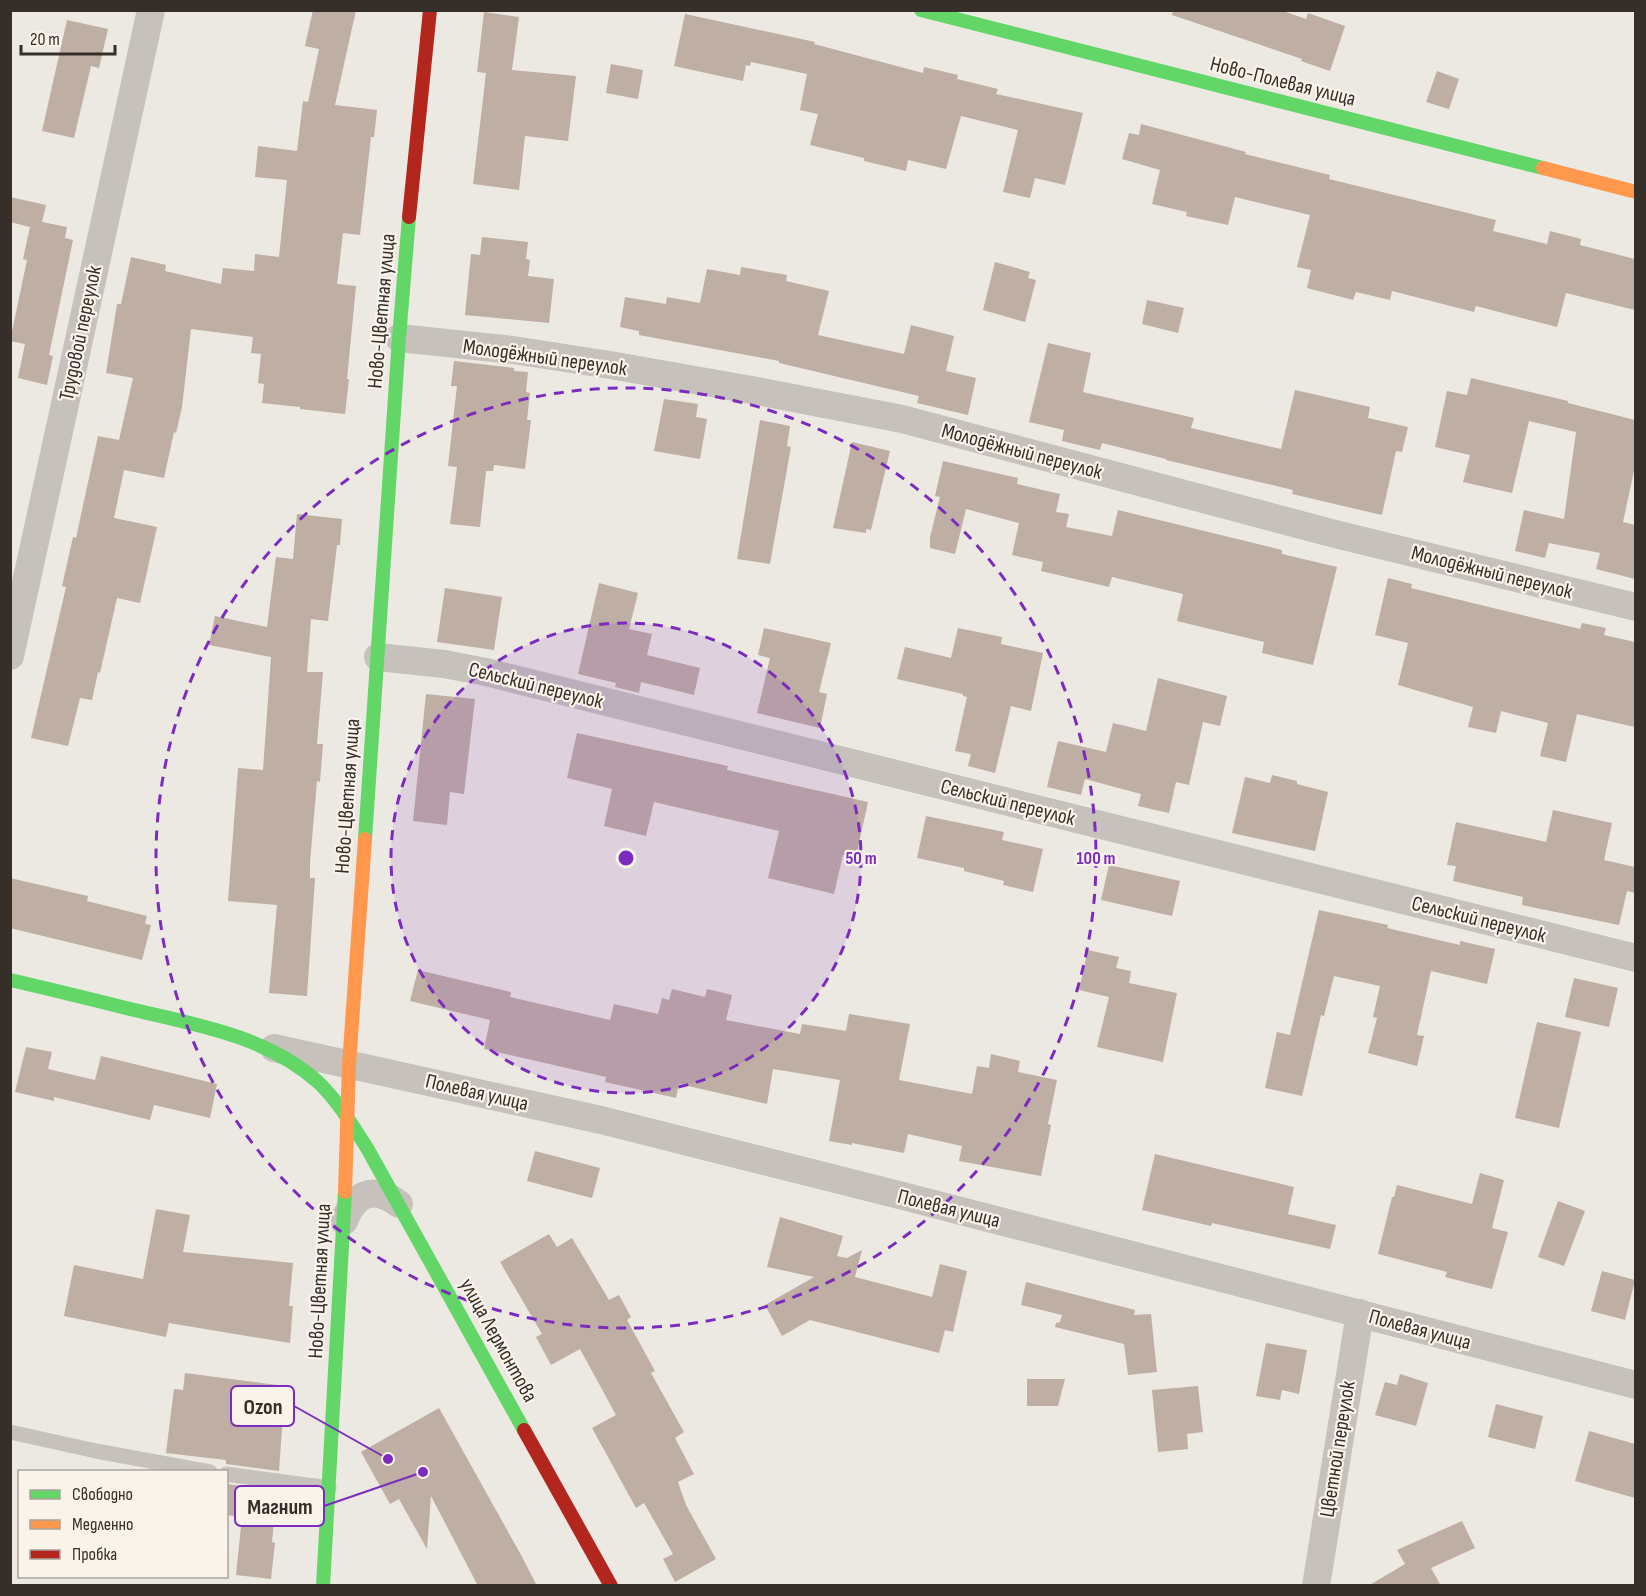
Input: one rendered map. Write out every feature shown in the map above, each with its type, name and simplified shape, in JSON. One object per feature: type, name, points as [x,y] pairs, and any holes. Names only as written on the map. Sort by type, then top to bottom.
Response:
[{"type":"street","name":"Трудовой переулок","points":[[10,656],[151,10]]},
{"type":"street","name":"Ново-Цветная улица","points":[[322,1586],[344,1221],[349,1065],[399,338],[430,10]]},
{"type":"street","name":"Ново-Полевая улица","points":[[921,10],[1635,192]]},
{"type":"street","name":"Молодёжный переулок","points":[[399,338],[513,350],[609,364],[902,419],[1335,534],[1635,607]]},
{"type":"street","name":"Сельский переулок","points":[[378,657],[444,664],[486,672],[1635,958]]},
{"type":"street","name":"Полевая улица","points":[[10,980],[218,1031],[260,1045],[601,1120],[1635,1385]]},
{"type":"street","name":"Полевая улица","points":[[260,1045],[298,1067],[316,1081],[347,1116]]},
{"type":"street","name":"улица Лермонтова","points":[[347,1116],[399,1204],[612,1586]]},
{"type":"street","points":[[344,1221],[353,1202],[361,1196],[381,1194],[399,1204]]},
{"type":"street","name":"Цветной переулок","points":[[1318,1574],[1360,1313]]},
{"type":"lane","points":[[10,1432],[199,1470]]},
{"type":"lane","points":[[228,1474],[329,1488]]},
{"type":"lane","points":[[1300,1586],[1318,1574]]},
{"type":"building","points":[[313,10],[356,10],[335,105],[377,110],[374,137],[371,137],[360,235],[343,233],[337,284],[356,286],[345,414],[262,403],[264,384],[258,383],[261,354],[251,353],[253,337],[191,329],[182,407],[164,478],[124,470],[114,518],[157,527],[140,603],[117,598],[92,700],[80,698],[68,746],[31,738],[66,587],[62,586],[73,537],[76,538],[98,436],[119,440],[133,378],[106,373],[117,304],[121,304],[131,257],[166,265],[165,271],[221,284],[223,268],[254,271],[255,254],[279,257],[287,180],[255,177],[258,146],[297,151],[303,101],[308,102],[319,49],[305,46]]},
{"type":"building","points":[[1173,10],[1280,10],[1306,19],[1308,13],[1345,26],[1330,71],[1301,61],[1302,59],[1172,15]]},
{"type":"building","points":[[484,12],[519,17],[512,70],[576,76],[568,141],[525,136],[519,190],[473,184],[486,73],[477,72]]},
{"type":"building","points":[[685,14],[815,42],[814,44],[923,73],[924,67],[958,75],[957,79],[998,89],[996,94],[1083,113],[1065,185],[1035,178],[1030,198],[1003,192],[1018,130],[961,116],[946,169],[908,160],[906,171],[810,145],[818,114],[800,110],[807,74],[751,62],[750,66],[746,65],[743,81],[674,66]]},
{"type":"building","points":[[67,20],[108,29],[99,68],[91,66],[74,138],[42,131]]},
{"type":"building","points":[[611,64],[643,70],[638,99],[606,93]]},
{"type":"building","points":[[1437,71],[1459,79],[1449,109],[1426,102]]},
{"type":"building","points":[[1141,124],[1246,152],[1245,154],[1330,175],[1329,179],[1496,220],[1493,231],[1547,244],[1550,231],[1581,239],[1580,245],[1635,259],[1635,310],[1566,293],[1557,327],[1476,306],[1474,312],[1392,291],[1390,300],[1356,292],[1353,300],[1307,288],[1311,270],[1297,267],[1310,215],[1235,197],[1228,225],[1186,216],[1187,212],[1152,204],[1160,170],[1122,159],[1129,133],[1139,135]]},
{"type":"building","points":[[10,197],[46,205],[42,222],[67,227],[65,238],[73,240],[49,355],[53,356],[47,385],[18,378],[25,344],[10,341],[27,260],[23,259],[30,227],[10,222]]},
{"type":"building","points":[[482,237],[528,242],[526,259],[530,260],[528,276],[554,279],[549,323],[465,315],[471,254],[480,255]]},
{"type":"building","points":[[995,262],[1030,272],[1028,278],[1036,280],[1025,322],[983,310]]},
{"type":"building","points":[[741,267],[787,275],[786,281],[829,291],[818,335],[904,354],[911,325],[954,336],[946,371],[976,378],[968,415],[917,403],[919,396],[779,363],[779,361],[639,335],[639,331],[620,327],[625,297],[666,304],[667,297],[700,303],[707,269],[740,275]]},
{"type":"building","points":[[1147,300],[1184,308],[1178,333],[1142,324]]},
{"type":"building","points":[[1048,343],[1091,353],[1083,392],[1194,418],[1191,428],[1281,449],[1295,390],[1370,407],[1368,418],[1408,427],[1402,452],[1396,451],[1382,515],[1292,494],[1293,490],[1102,443],[1100,450],[1062,441],[1064,430],[1029,422]]},
{"type":"building","points":[[454,361],[514,368],[514,371],[528,372],[526,392],[530,393],[527,420],[531,420],[525,469],[494,465],[493,471],[486,471],[480,527],[450,524],[457,467],[448,466],[457,386],[451,386]]},
{"type":"building","points":[[1471,378],[1635,420],[1635,466],[1623,522],[1635,525],[1635,579],[1596,569],[1600,553],[1549,543],[1545,558],[1515,551],[1524,510],[1564,519],[1576,432],[1529,421],[1512,493],[1463,482],[1470,455],[1435,447],[1447,391],[1467,395]]},
{"type":"building","points":[[664,399],[698,404],[696,417],[707,419],[700,459],[654,451]]},
{"type":"building","points":[[760,420],[790,426],[787,446],[791,447],[770,564],[737,559]]},
{"type":"building","points":[[852,442],[890,451],[871,530],[866,529],[866,533],[833,528]]},
{"type":"building","points":[[943,461],[1018,478],[1017,484],[1060,494],[1056,512],[1069,514],[1066,527],[1112,536],[1118,510],[1282,550],[1282,554],[1337,567],[1313,665],[1262,653],[1264,642],[1177,621],[1183,594],[1112,577],[1109,587],[1041,571],[1043,562],[1012,555],[1019,523],[966,509],[955,554],[930,548],[930,537],[940,497],[935,496]]},
{"type":"building","points":[[297,514],[342,519],[328,621],[311,619],[307,672],[323,672],[317,744],[323,744],[320,782],[317,781],[310,862],[310,878],[315,878],[307,996],[269,993],[277,905],[228,901],[238,768],[263,770],[271,657],[209,645],[215,616],[267,627],[276,557],[293,559]]},
{"type":"building","points":[[1388,578],[1412,584],[1411,588],[1580,629],[1582,623],[1606,628],[1604,635],[1635,642],[1635,727],[1577,714],[1566,762],[1540,756],[1548,723],[1501,711],[1496,733],[1468,727],[1473,707],[1398,685],[1408,643],[1375,635]]},
{"type":"building","points":[[599,583],[638,593],[629,629],[652,634],[647,655],[700,668],[694,695],[641,682],[639,693],[615,687],[616,683],[578,674]]},
{"type":"building","points":[[445,588],[502,597],[494,650],[437,642]]},
{"type":"building","points":[[764,628],[831,643],[819,692],[827,694],[820,728],[757,713],[770,658],[758,655]]},
{"type":"building","points":[[958,628],[1002,637],[1001,644],[1043,653],[1031,711],[1011,706],[995,773],[968,766],[971,754],[955,751],[967,697],[963,694],[897,679],[905,647],[951,658]]},
{"type":"building","points":[[1158,678],[1227,696],[1220,726],[1203,722],[1189,785],[1176,782],[1169,813],[1138,806],[1141,794],[1085,779],[1081,795],[1047,787],[1058,741],[1106,752],[1113,723],[1146,731]]},
{"type":"building","points":[[426,694],[475,699],[464,794],[450,792],[447,825],[413,821]]},
{"type":"building","points":[[577,733],[728,766],[727,770],[868,802],[857,852],[850,850],[848,856],[843,855],[834,894],[768,878],[779,831],[654,802],[646,836],[604,826],[612,789],[567,778]]},
{"type":"building","points":[[1272,775],[1328,792],[1315,851],[1232,833],[1245,777],[1270,783]]},
{"type":"building","points":[[1553,810],[1612,823],[1604,860],[1635,867],[1635,893],[1627,891],[1619,925],[1522,905],[1523,897],[1453,881],[1456,866],[1447,865],[1456,822],[1546,842]]},
{"type":"building","points":[[926,816],[1004,832],[1002,840],[1043,849],[1033,892],[1003,885],[1004,881],[964,871],[964,868],[917,858]]},
{"type":"building","points":[[1109,865],[1180,881],[1172,916],[1101,900]]},
{"type":"building","points":[[10,878],[88,896],[87,901],[147,916],[145,924],[151,925],[142,960],[10,928]]},
{"type":"building","points":[[1319,910],[1388,925],[1387,928],[1460,945],[1460,941],[1495,949],[1487,984],[1431,971],[1417,1035],[1424,1036],[1417,1066],[1368,1053],[1377,1018],[1373,1017],[1380,986],[1334,976],[1324,1016],[1321,1015],[1302,1096],[1265,1088],[1277,1032],[1290,1035]]},
{"type":"building","points":[[1088,950],[1119,957],[1116,968],[1131,971],[1129,983],[1177,993],[1163,1062],[1097,1047],[1109,997],[1079,990]]},
{"type":"building","points":[[418,970],[511,992],[510,997],[610,1020],[614,1004],[658,1014],[662,998],[669,1000],[672,989],[705,997],[707,989],[732,995],[726,1020],[800,1034],[802,1024],[846,1031],[849,1014],[910,1024],[899,1080],[972,1094],[977,1066],[989,1068],[991,1054],[1020,1061],[1018,1072],[1057,1080],[1041,1176],[959,1161],[962,1146],[908,1134],[904,1153],[829,1141],[840,1080],[773,1069],[767,1104],[679,1084],[676,1098],[605,1082],[606,1077],[484,1049],[490,1020],[410,1001]]},
{"type":"building","points":[[1574,978],[1618,988],[1609,1027],[1565,1017]]},
{"type":"building","points":[[1537,1022],[1581,1032],[1559,1128],[1515,1118]]},
{"type":"building","points":[[26,1047],[52,1052],[48,1069],[95,1080],[101,1056],[217,1084],[210,1118],[154,1105],[150,1120],[54,1097],[54,1101],[15,1092]]},
{"type":"building","points":[[535,1151],[600,1168],[592,1198],[527,1181]]},
{"type":"building","points":[[1155,1154],[1294,1187],[1288,1214],[1336,1225],[1330,1249],[1142,1210]]},
{"type":"building","points":[[1480,1173],[1504,1180],[1492,1228],[1508,1232],[1492,1289],[1445,1277],[1447,1272],[1378,1254],[1397,1185],[1472,1204]]},
{"type":"building","points":[[1558,1201],[1585,1211],[1564,1266],[1538,1257]]},
{"type":"building","points":[[156,1209],[190,1215],[183,1252],[293,1263],[289,1306],[293,1306],[290,1343],[169,1323],[166,1337],[64,1316],[74,1265],[143,1279]]},
{"type":"building","points":[[780,1217],[843,1236],[837,1256],[847,1258],[862,1250],[855,1277],[932,1297],[940,1264],[967,1271],[953,1332],[945,1330],[939,1353],[810,1320],[782,1336],[765,1305],[814,1277],[767,1267]]},
{"type":"building","points":[[549,1234],[557,1247],[572,1238],[609,1300],[619,1295],[631,1317],[627,1320],[655,1371],[651,1373],[684,1432],[675,1438],[694,1474],[678,1482],[686,1505],[716,1559],[675,1582],[663,1559],[673,1554],[644,1503],[636,1508],[592,1428],[616,1415],[580,1349],[551,1365],[536,1337],[542,1334],[500,1262]]},
{"type":"building","points":[[1602,1271],[1635,1280],[1625,1320],[1591,1311]]},
{"type":"building","points":[[1026,1282],[1135,1310],[1134,1315],[1151,1314],[1157,1372],[1128,1375],[1124,1344],[1055,1327],[1062,1315],[1021,1305]]},
{"type":"building","points":[[1266,1343],[1307,1350],[1299,1394],[1282,1390],[1280,1400],[1256,1396]]},
{"type":"building","points":[[185,1373],[285,1386],[279,1471],[226,1464],[226,1460],[166,1453],[174,1389],[183,1390]]},
{"type":"building","points":[[1400,1374],[1428,1383],[1416,1426],[1375,1415],[1385,1382],[1397,1385]]},
{"type":"building","points":[[1027,1379],[1065,1379],[1058,1406],[1027,1406]]},
{"type":"building","points":[[1198,1386],[1203,1432],[1187,1434],[1188,1449],[1158,1452],[1152,1390]]},
{"type":"building","points":[[1496,1404],[1543,1416],[1535,1449],[1488,1437]]},
{"type":"building","points":[[439,1408],[537,1586],[478,1586],[431,1496],[427,1549],[399,1499],[390,1504],[361,1452]]},
{"type":"building","points":[[1589,1431],[1635,1444],[1635,1498],[1575,1481]]},
{"type":"building","points":[[228,1484],[277,1491],[271,1579],[236,1575],[242,1517],[228,1515]]},
{"type":"building","points":[[1462,1521],[1475,1548],[1431,1568],[1441,1586],[1368,1586],[1405,1564],[1397,1550]]},
{"type":"traffic: fast","points":[[921,10],[1543,168]]},
{"type":"traffic: fast","points":[[365,839],[409,217]]},
{"type":"traffic: fast","points":[[10,980],[229,1034],[276,1053],[298,1066],[318,1082],[338,1105],[367,1148],[524,1430]]},
{"type":"traffic: fast","points":[[323,1586],[345,1192]]},
{"type":"traffic: slow","points":[[1543,168],[1636,192]]},
{"type":"traffic: slow","points":[[345,1192],[349,1065],[365,839]]},
{"type":"traffic: jam","points":[[409,217],[430,10]]},
{"type":"traffic: jam","points":[[524,1430],[611,1586]]},
{"type":"place","name":"Ozon","points":[[388,1459]]},
{"type":"place","name":"Магнит","points":[[423,1472]]}]
